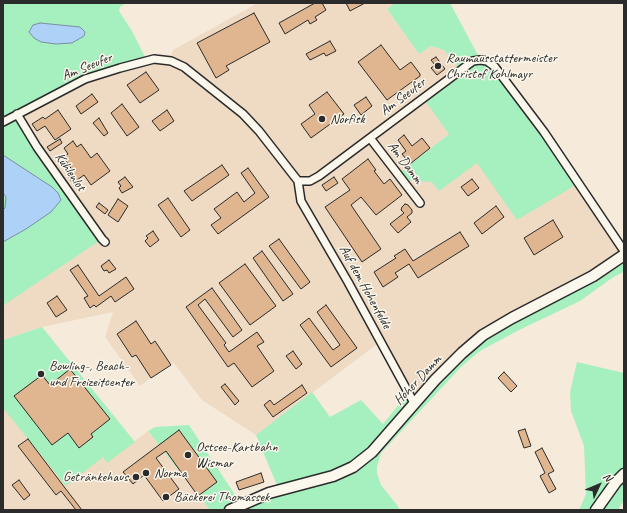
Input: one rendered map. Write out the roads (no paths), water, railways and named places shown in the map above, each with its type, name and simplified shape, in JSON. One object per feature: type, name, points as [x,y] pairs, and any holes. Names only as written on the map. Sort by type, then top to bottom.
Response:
[{"type":"main road","name":"Hoher Damm","points":[[230,510],[269,493],[333,476],[353,467],[372,452],[414,403],[462,353],[483,335],[512,318],[594,276],[624,255]]},
{"type":"main road","points":[[596,510],[616,482],[624,474]]},
{"type":"street","name":"Am Seeufer","points":[[3,122],[85,79],[154,59],[170,61],[184,67],[243,114],[259,131],[298,182],[310,181],[319,176],[473,61],[487,61],[495,67],[544,132],[624,251]]},
{"type":"street","name":"Kuhlenlot","points":[[16,114],[41,153],[105,242]]},
{"type":"street","name":"Am Damm","points":[[370,138],[420,203]]},
{"type":"street","name":"Auf dem Hohenfelde","points":[[298,182],[301,201],[348,282],[414,403]]},
{"type":"water","points":[[40,23],[80,27],[85,32],[84,36],[72,43],[56,44],[41,42],[34,38],[29,32],[33,25]]},
{"type":"water","points":[[3,155],[52,187],[58,193],[61,200],[51,212],[3,242],[3,210],[5,208],[6,197],[3,193]]},
{"type":"place","name":"Raumausstattermeister Christof Kohlmayr","points":[[438,66]]},
{"type":"place","name":"Norfisk","points":[[322,119]]},
{"type":"place","name":"Bowling-, Beach- und Freizeitcenter","points":[[41,374]]},
{"type":"place","name":"Ostsee-Kartbahn Wismar","points":[[188,455]]},
{"type":"place","name":"Norma","points":[[146,473]]},
{"type":"place","name":"Getränkehaus","points":[[136,477]]},
{"type":"place","name":"Bäckerei Thomassek","points":[[166,497]]}]
